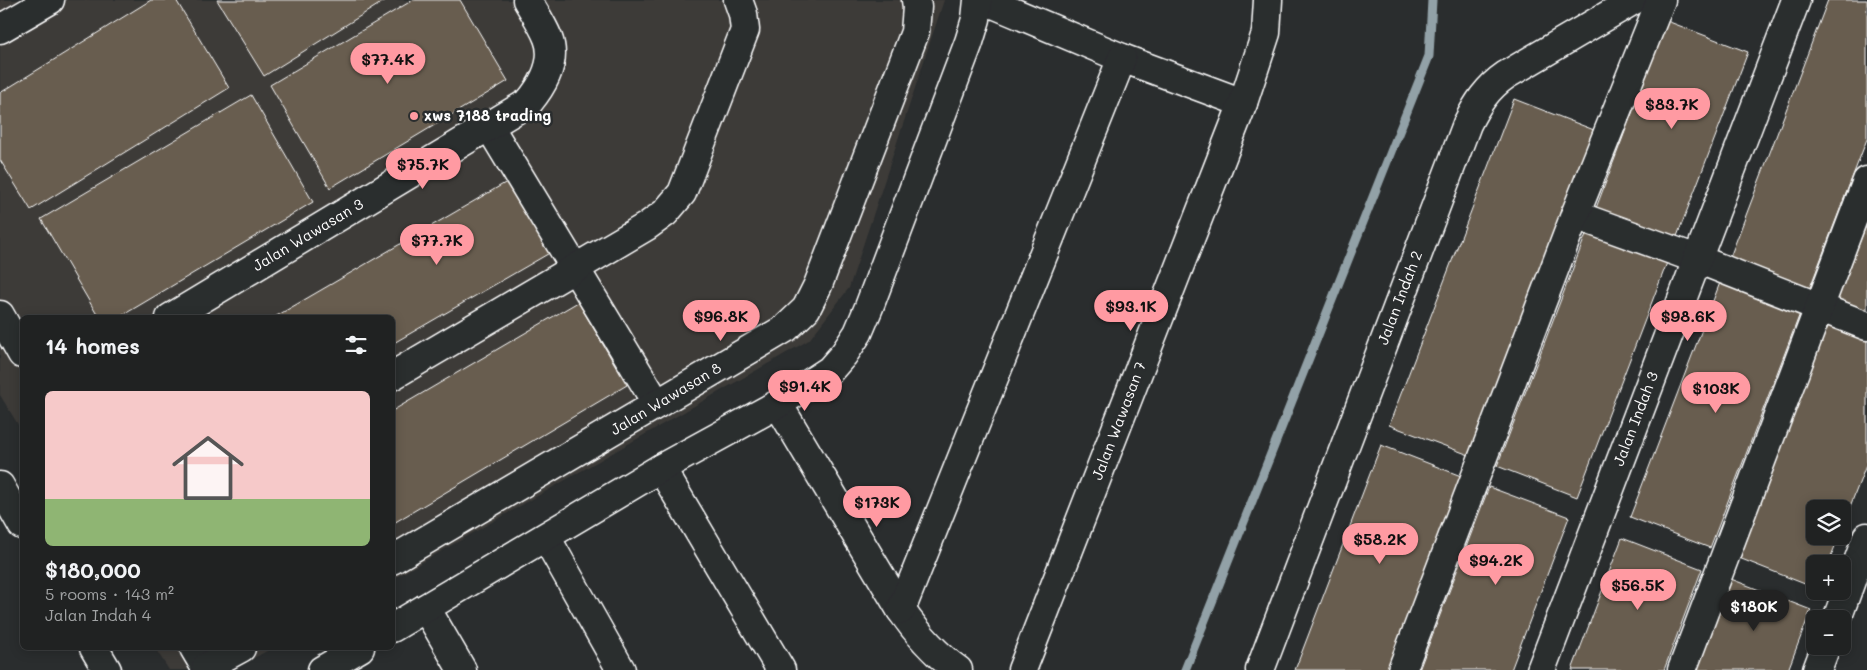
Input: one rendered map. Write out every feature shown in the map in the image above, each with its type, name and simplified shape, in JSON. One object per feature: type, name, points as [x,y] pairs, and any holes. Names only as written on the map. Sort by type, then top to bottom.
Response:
[{"type":"street","points":[[0,29],[50,0]]},
{"type":"street","name":"Jalan Wawasan 3","points":[[175,315],[529,102],[540,88],[548,71],[550,56],[548,39],[527,0]]},
{"type":"street","points":[[395,374],[647,226],[665,213],[682,193],[745,30],[743,14],[738,0]]},
{"type":"street","name":"Jalan Wawasan 8","points":[[395,558],[786,328],[806,310],[818,285],[915,32],[916,0]]},
{"type":"street","points":[[395,626],[661,468],[778,404],[830,370],[844,354],[858,333],[869,307],[969,42],[976,19],[978,0]]},
{"type":"street","points":[[984,0],[1122,58],[1243,103]]},
{"type":"street","name":"Jalan Wawasan 7","points":[[1022,670],[1243,103],[1266,33],[1268,0]]},
{"type":"street","name":"Jalan Indah 2","points":[[1260,670],[1351,426],[1474,109],[1493,84],[1506,74],[1634,0]]},
{"type":"street","points":[[1402,670],[1575,216],[1661,0]]},
{"type":"street","name":"Jalan Indah 3","points":[[1541,670],[1796,0]]},
{"type":"street","points":[[901,610],[1122,58]]},
{"type":"street","points":[[489,126],[657,404]]},
{"type":"street","points":[[1682,670],[1867,181]]},
{"type":"street","points":[[1575,216],[1697,260],[1867,326]]},
{"type":"street","points":[[0,315],[20,350]]},
{"type":"street","points":[[778,404],[901,610],[918,634],[949,664],[958,670]]},
{"type":"street","points":[[661,468],[781,670]]},
{"type":"street","points":[[0,486],[20,521]]},
{"type":"street","points":[[546,537],[621,670]]},
{"type":"street","points":[[1839,610],[1867,537]]},
{"type":"street","points":[[426,608],[462,670]]},
{"type":"street","points":[[95,650],[107,670]]},
{"type":"street","points":[[203,662],[236,650]]},
{"type":"street","points":[[322,670],[357,650]]},
{"type":"street","points":[[1817,670],[1823,655]]},
{"type":"shaded area","points":[[0,0],[944,0],[849,288],[809,340],[395,578],[395,315],[20,315],[20,428],[0,395]]},
{"type":"shaded area","points":[[156,650],[268,650],[233,670],[169,670]]},
{"type":"building","points":[[151,0],[176,0],[229,88],[31,210],[0,160],[0,93]]},
{"type":"building","points":[[217,0],[386,0],[264,76]]},
{"type":"building","points":[[413,0],[460,0],[508,81],[330,188],[270,85]]},
{"type":"building","points":[[1828,0],[1867,0],[1867,139],[1809,290],[1729,260]]},
{"type":"building","points":[[1667,21],[1748,52],[1676,239],[1596,208]]},
{"type":"building","points":[[251,95],[313,202],[123,315],[97,315],[41,219]]},
{"type":"building","points":[[1514,99],[1594,130],[1469,455],[1389,425]]},
{"type":"building","points":[[512,179],[553,251],[395,342],[395,315],[278,315]]},
{"type":"building","points":[[1867,223],[1867,313],[1837,301]]},
{"type":"building","points":[[1588,229],[1668,260],[1577,497],[1497,466]]},
{"type":"building","points":[[1721,280],[1801,311],[1710,548],[1630,517]]},
{"type":"building","points":[[578,302],[627,385],[395,522],[395,409]]},
{"type":"building","points":[[1829,321],[1867,336],[1867,463],[1851,504],[1851,500],[1806,500],[1806,545],[1835,545],[1832,555],[1806,555],[1806,584],[1739,558]]},
{"type":"building","points":[[1381,445],[1461,476],[1387,670],[1295,670]]},
{"type":"building","points":[[1489,487],[1569,517],[1511,670],[1419,670]]},
{"type":"building","points":[[1622,538],[1702,569],[1664,670],[1572,670]]},
{"type":"building","points":[[1731,579],[1811,610],[1806,610],[1806,623],[1788,670],[1696,670]]},
{"type":"waterway","points":[[1185,670],[1429,56],[1432,0]]},
{"type":"place","name":"xws 7188 trading","points":[[414,116]]}]
